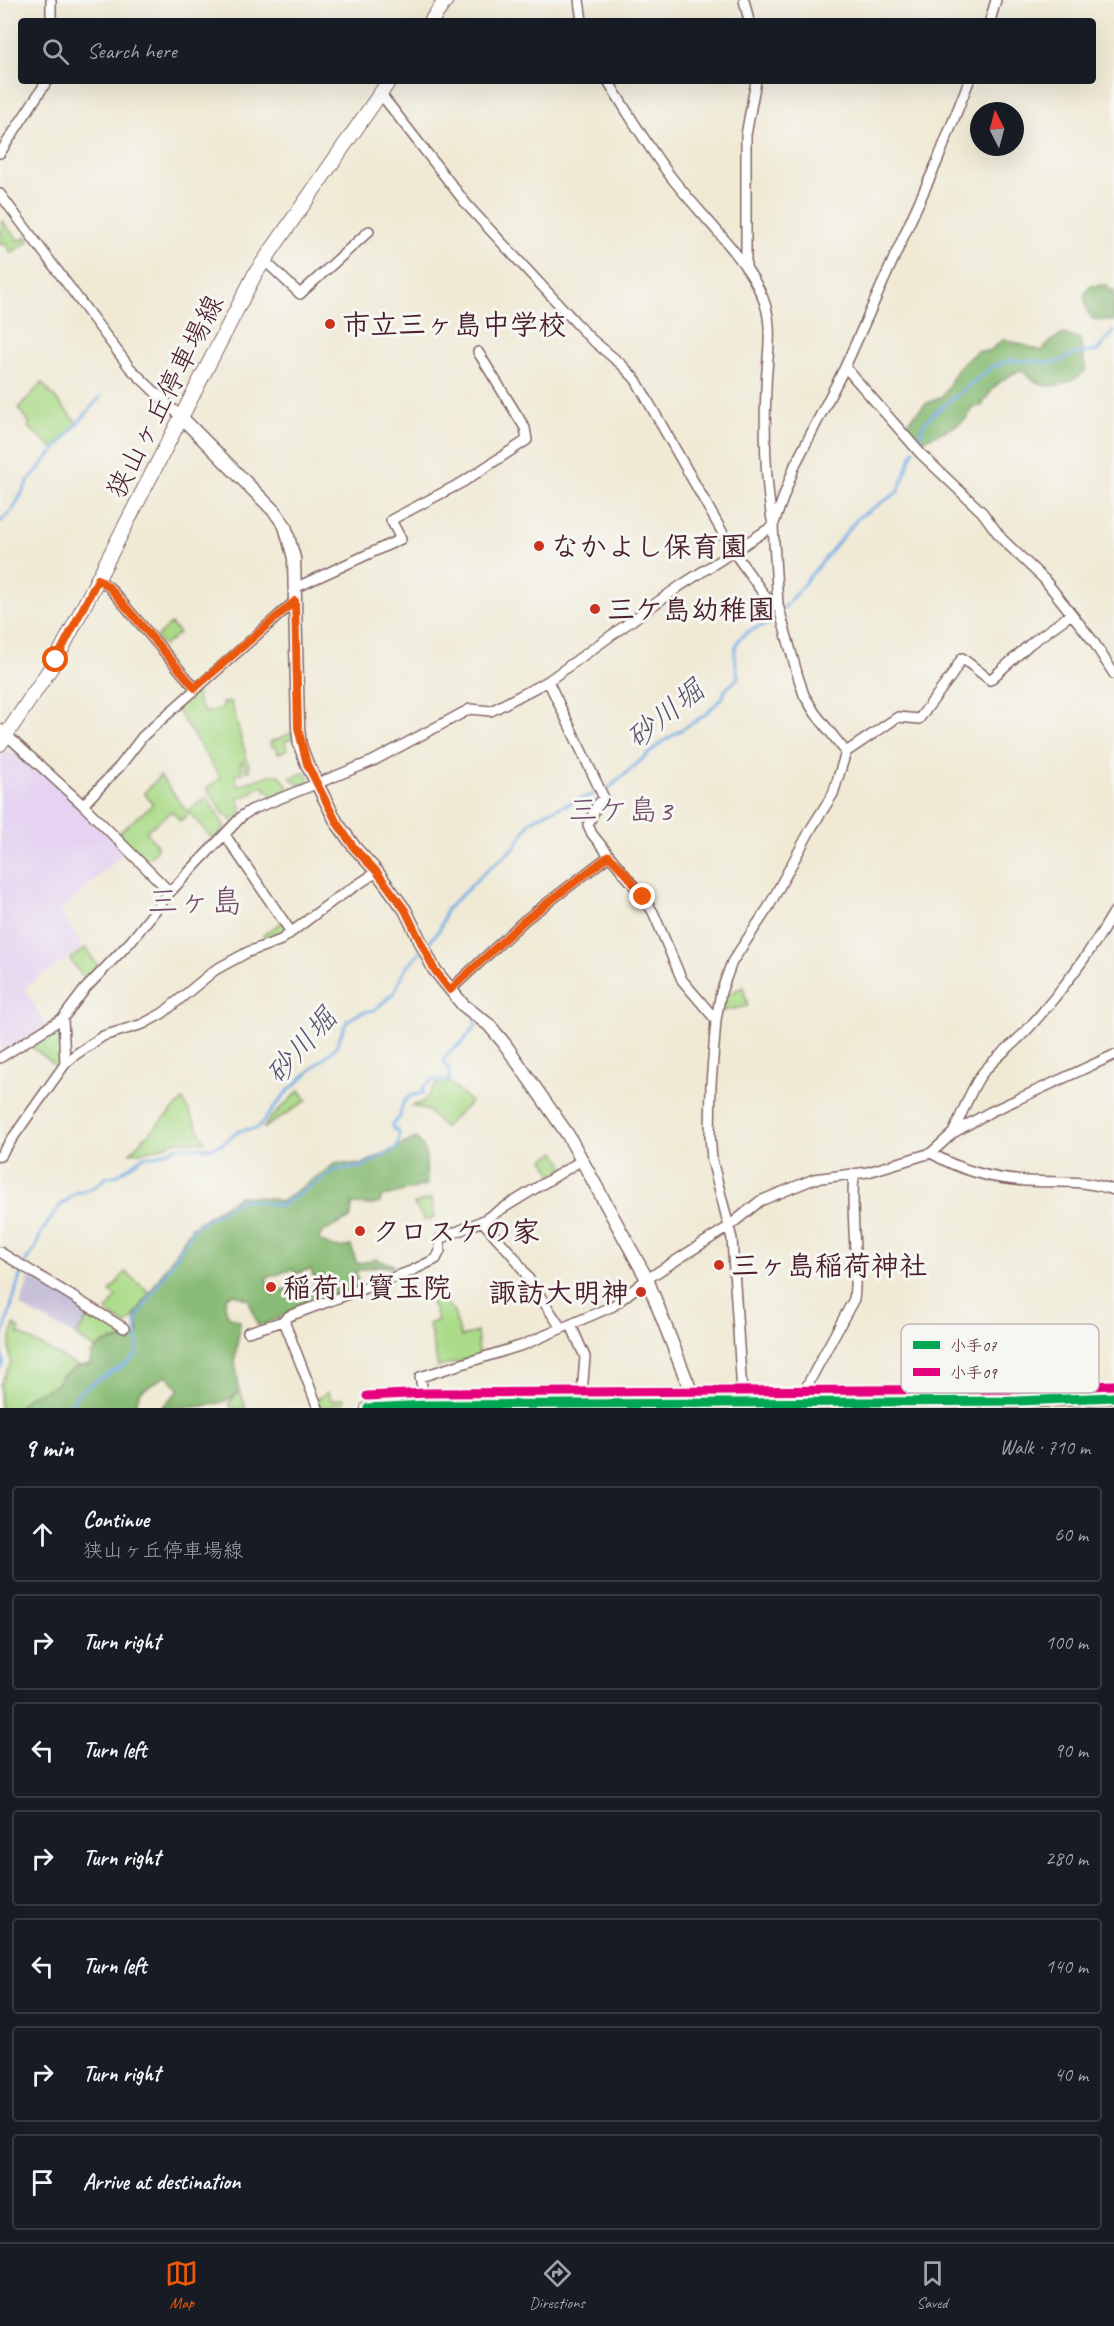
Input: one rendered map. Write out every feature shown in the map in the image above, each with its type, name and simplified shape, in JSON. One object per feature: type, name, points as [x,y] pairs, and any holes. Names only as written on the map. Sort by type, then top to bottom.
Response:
[{"type":"main road","points":[[433,18],[446,0]]},
{"type":"main road","name":"狭山ヶ丘停車場線","points":[[2,736],[56,660],[264,260],[387,84]]},
{"type":"main road","points":[[368,1408],[796,1406],[1114,1397]]},
{"type":"street","points":[[51,0],[51,18]]},
{"type":"street","points":[[579,0],[582,18]]},
{"type":"street","points":[[744,0],[748,18]]},
{"type":"street","points":[[991,18],[996,0]]},
{"type":"street","points":[[0,153],[45,84]]},
{"type":"street","points":[[610,84],[668,173],[746,268],[758,287],[768,315],[766,487],[773,526],[779,608],[804,695],[815,713],[846,752]]},
{"type":"street","points":[[746,268],[744,226],[746,135],[755,84]]},
{"type":"street","points":[[0,1058],[63,1018],[85,989],[131,941],[170,892],[242,816],[251,810],[373,761],[470,709],[491,711],[548,681],[680,585],[773,526],[795,465],[845,367],[937,162],[968,84]]},
{"type":"street","points":[[380,93],[468,206],[590,338],[622,365],[636,381],[733,551],[768,600],[779,608]]},
{"type":"street","points":[[0,194],[130,368],[275,512],[285,526],[294,558],[300,745],[316,783],[337,823],[355,849],[377,872],[410,920],[434,969],[463,1005],[489,1025],[549,1106],[582,1160],[647,1279],[690,1389],[700,1405]]},
{"type":"street","points":[[264,260],[300,294],[369,231]]},
{"type":"street","points":[[295,588],[401,539],[391,520],[463,483],[527,440],[525,428],[478,352]]},
{"type":"street","points":[[845,367],[909,442],[982,512],[1002,538],[1044,579],[1093,641],[1114,674]]},
{"type":"street","points":[[98,579],[109,587],[195,688]]},
{"type":"street","points":[[83,806],[120,766],[143,736],[295,601]]},
{"type":"street","points":[[743,1405],[735,1272],[728,1227],[712,1160],[710,1135],[716,1020],[721,992],[732,962],[768,908],[812,827],[833,794],[846,752],[898,717],[919,719],[928,710],[962,658],[990,680],[1030,644],[1071,615]]},
{"type":"street","points":[[548,681],[604,798],[597,805],[588,825],[592,834],[627,875],[648,905],[682,980],[716,1020]]},
{"type":"street","points":[[2,736],[83,806],[170,892]]},
{"type":"street","points":[[225,835],[291,932]]},
{"type":"street","points":[[450,990],[525,920],[609,856]]},
{"type":"street","points":[[0,1156],[65,1064],[75,1054],[103,1036],[144,1024],[163,1013],[215,970],[248,952],[281,940],[334,900],[377,872]]},
{"type":"street","points":[[953,1133],[972,1090],[989,1065],[1025,1032],[1064,988],[1088,956],[1114,912]]},
{"type":"street","points":[[63,1018],[65,1064]]},
{"type":"street","points":[[427,1406],[420,1377],[523,1345],[613,1306],[647,1279],[728,1227],[760,1201],[826,1176],[854,1175],[930,1153],[953,1133],[990,1112],[1114,1055]]},
{"type":"street","points":[[930,1153],[954,1166],[985,1176],[1024,1181],[1076,1181],[1114,1190]]},
{"type":"street","points":[[248,1332],[284,1321],[289,1316],[411,1271],[436,1259],[440,1251],[440,1239],[482,1221],[582,1160]]},
{"type":"street","points":[[796,1406],[854,1299],[856,1281],[852,1196],[854,1175]]},
{"type":"street","points":[[482,1221],[515,1258],[566,1327],[585,1357],[582,1393],[584,1406]]},
{"type":"street","points":[[0,1252],[124,1328]]},
{"type":"street","points":[[284,1321],[318,1408]]},
{"type":"shaded area","points":[[18,748],[125,852],[61,911],[83,948],[24,987],[46,1026],[0,1054],[0,758],[6,750],[13,754]]},
{"type":"shaded area","points":[[30,1276],[37,1277],[92,1311],[76,1336],[20,1306]]},
{"type":"green space","points":[[2,221],[19,241],[27,236],[29,241],[11,253],[5,243],[0,245]]},
{"type":"green space","points":[[1106,285],[1111,291],[1114,290],[1114,321],[1093,319],[1087,311],[1084,296],[1090,286]]},
{"type":"green space","points":[[1063,334],[1080,339],[1086,370],[1082,374],[1065,383],[1047,386],[1036,382],[1021,370],[998,384],[989,393],[982,406],[972,407],[969,415],[957,426],[918,444],[907,423],[925,404],[943,396],[958,368],[977,351],[989,351],[1004,339],[1042,351],[1052,340]]},
{"type":"green space","points":[[42,383],[77,423],[55,449],[28,427],[30,423],[18,408]]},
{"type":"green space","points":[[171,624],[179,633],[164,646],[156,637]]},
{"type":"green space","points":[[197,690],[198,701],[205,713],[223,708],[222,703],[231,702],[250,770],[246,772],[243,762],[240,763],[242,773],[235,775],[238,786],[270,775],[280,775],[287,786],[286,792],[273,798],[264,786],[253,790],[252,794],[238,798],[242,813],[232,821],[224,814],[207,788],[221,778],[176,709]]},
{"type":"green space","points":[[294,732],[295,738],[285,741],[287,750],[278,753],[276,746],[272,747],[270,742]]},
{"type":"green space","points":[[306,772],[309,779],[307,783],[300,786],[290,778]]},
{"type":"green space","points":[[160,776],[187,811],[207,797],[225,827],[214,841],[190,813],[180,821],[172,811],[146,831],[157,846],[155,853],[143,861],[117,835],[153,804],[144,793]]},
{"type":"green space","points":[[285,920],[291,930],[267,944],[263,935]]},
{"type":"green space","points":[[86,948],[99,968],[86,982],[70,959]]},
{"type":"green space","points":[[743,987],[748,1006],[723,1011],[726,995]]},
{"type":"green space","points":[[57,1025],[61,1028],[63,1064],[59,1068],[28,1044]]},
{"type":"green space","points":[[449,1082],[471,1102],[444,1127],[427,1110],[412,1106],[423,1102],[437,1084]]},
{"type":"green space","points":[[300,1090],[307,1100],[263,1129],[269,1120]]},
{"type":"green space","points":[[183,1100],[205,1142],[178,1141],[153,1150],[130,1153],[134,1148]]},
{"type":"green space","points":[[416,1138],[425,1153],[427,1185],[381,1197],[380,1203],[373,1205],[352,1204],[351,1218],[324,1231],[318,1239],[334,1247],[351,1246],[357,1264],[376,1259],[393,1265],[393,1267],[377,1266],[356,1271],[359,1287],[258,1326],[249,1300],[234,1294],[226,1297],[225,1306],[228,1316],[240,1321],[235,1362],[238,1390],[234,1396],[205,1406],[161,1408],[179,1390],[167,1375],[141,1391],[134,1408],[19,1407],[28,1397],[55,1386],[62,1376],[76,1367],[90,1364],[91,1354],[104,1343],[138,1336],[139,1328],[134,1317],[192,1227],[239,1196],[269,1198],[281,1202],[336,1163],[361,1165]],"holes":[[[293,1269],[295,1274],[311,1269],[316,1286],[297,1292],[295,1286],[271,1294],[266,1278]]]},
{"type":"green space","points":[[556,1152],[565,1168],[553,1175],[544,1159]]},
{"type":"green space","points":[[432,1198],[435,1217],[425,1221],[414,1204]]},
{"type":"green space","points":[[125,1272],[150,1293],[126,1325],[106,1312],[116,1297],[110,1292]]},
{"type":"green space","points":[[444,1290],[446,1303],[454,1312],[461,1337],[477,1332],[479,1356],[438,1367],[429,1324],[438,1320],[430,1299]]},
{"type":"green space","points":[[92,1311],[129,1331],[130,1336],[104,1343],[96,1349],[76,1336]]},
{"type":"green space","points":[[14,1325],[20,1329],[18,1333],[83,1369],[62,1376],[55,1386],[28,1397],[20,1408],[0,1408],[0,1385],[11,1362],[9,1347]]},
{"type":"green space","points":[[240,1391],[246,1408],[231,1408],[229,1403]]},
{"type":"green space","points":[[328,1392],[332,1401],[343,1398],[344,1403],[320,1408],[317,1399]]},
{"type":"waterway","name":"砂川堀","points":[[917,444],[922,427],[931,416],[992,367],[1012,360],[1056,363],[1075,354],[1097,351],[1114,331]]},
{"type":"waterway","points":[[0,522],[14,508],[29,480],[101,396]]},
{"type":"waterway","name":"砂川堀","points":[[783,609],[859,517],[898,492],[914,450]]},
{"type":"waterway","name":"砂川堀","points":[[427,945],[440,929],[446,910],[515,847],[530,822],[545,813],[609,788],[662,742],[705,715],[738,678],[735,649],[740,638],[775,619]]},
{"type":"waterway","name":"砂川堀","points":[[0,1368],[3,1362],[1,1342],[20,1276],[41,1233],[59,1207],[74,1194],[93,1188],[107,1177],[116,1176],[144,1156],[155,1156],[178,1147],[211,1148],[222,1144],[239,1131],[258,1128],[286,1093],[335,1048],[347,1021],[360,1013],[374,1010],[394,993],[405,969],[420,952]]},
{"type":"waterway","points":[[68,1408],[82,1390],[121,1367],[138,1353],[136,1323],[138,1316],[195,1227],[238,1200],[245,1199],[281,1206],[335,1170],[362,1167],[397,1148],[400,1135],[392,1125],[400,1117],[403,1103],[409,1097],[423,1093],[423,1088],[432,1080],[450,1079],[449,1068],[444,1063],[446,1056],[474,1028],[475,1020]]},
{"type":"transit line","name":"小手09","points":[[1099,1386],[1114,1385]]},
{"type":"transit line","name":"小手09","points":[[367,1396],[427,1393],[901,1390]]},
{"type":"transit line","name":"小手07","points":[[368,1408],[427,1405],[1018,1401],[1114,1397]]},
{"type":"place","name":"市立三ヶ島中学校","points":[[330,324]]},
{"type":"place","name":"なかよし保育園","points":[[539,546]]},
{"type":"place","name":"三ケ島幼稚園","points":[[595,609]]},
{"type":"place","name":"クロスケの家","points":[[360,1231]]},
{"type":"place","name":"三ヶ島稲荷神社","points":[[719,1265]]},
{"type":"place","name":"稲荷山寳玉院","points":[[271,1287]]},
{"type":"place","name":"諏訪大明神","points":[[641,1292]]},
{"type":"district","name":"三ケ島3","points":[[620,810]]},
{"type":"district","name":"三ヶ島","points":[[195,901]]},
{"type":"route","points":[[56,660],[98,579],[109,587],[195,688],[295,601],[298,728],[300,745],[307,764],[337,823],[355,849],[377,872],[405,910],[434,969],[450,990],[525,920],[609,856],[643,897]]}]
